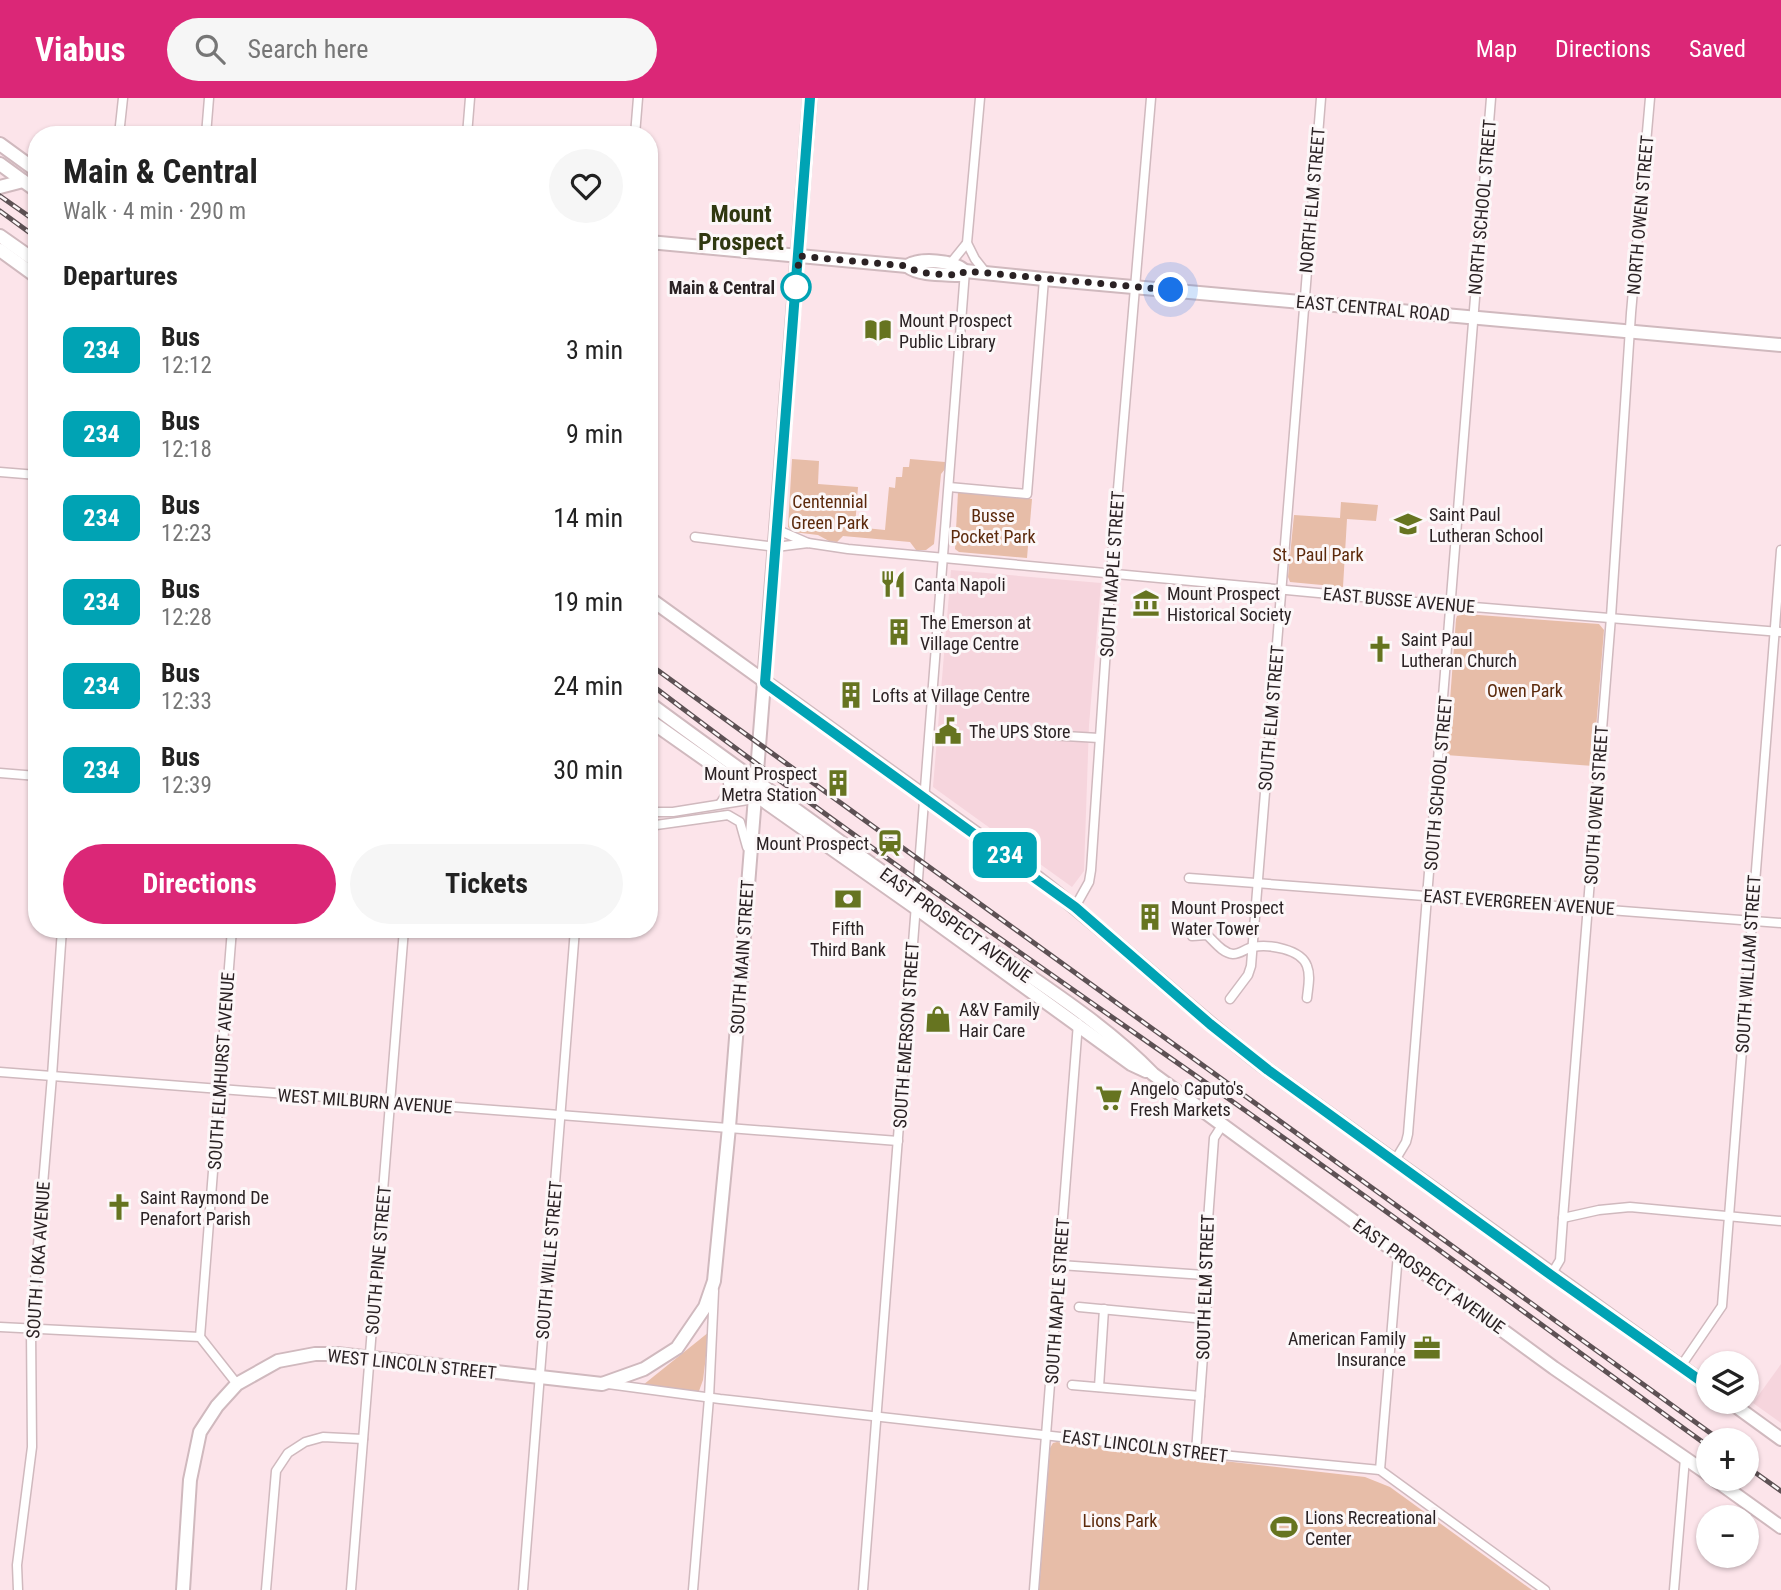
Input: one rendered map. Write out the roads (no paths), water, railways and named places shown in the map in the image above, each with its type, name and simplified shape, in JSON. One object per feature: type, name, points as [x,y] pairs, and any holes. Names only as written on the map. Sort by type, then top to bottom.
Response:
[{"type":"main road","name":"SOUTH MAIN STREET","points":[[677,1348],[705,1307],[714,1281],[778,530],[810,98]]},
{"type":"main road","points":[[0,144],[28,164]]},
{"type":"main road","points":[[0,164],[28,185]]},
{"type":"main road","points":[[0,172],[28,181]]},
{"type":"main road","points":[[0,187],[23,181]]},
{"type":"main road","points":[[0,236],[28,256]]},
{"type":"main road","name":"EAST CENTRAL ROAD","points":[[658,243],[907,266],[914,271],[944,274],[960,275],[965,271]]},
{"type":"main road","points":[[0,250],[28,270]]},
{"type":"main road","name":"EAST CENTRAL ROAD","points":[[907,266],[916,261],[950,264],[959,265],[965,271],[1044,279],[1781,345]]},
{"type":"main road","points":[[658,605],[1075,907],[1243,1051],[1696,1377]]},
{"type":"main road","points":[[658,711],[754,791]]},
{"type":"main road","points":[[658,726],[754,791]]},
{"type":"main road","name":"EAST PROSPECT AVENUE","points":[[754,791],[916,902],[1079,1019],[1135,1055],[1153,1074],[1553,1368],[1696,1466]]},
{"type":"main road","name":"WEST LINCOLN STREET","points":[[237,1384],[278,1362],[315,1354],[369,1357],[602,1384],[644,1369],[677,1348]]},
{"type":"main road","points":[[183,1590],[190,1480],[200,1432],[217,1406],[237,1384]]},
{"type":"main road","points":[[1747,1414],[1781,1439]]},
{"type":"main road","points":[[1731,1491],[1781,1527]]},
{"type":"street","points":[[120,126],[123,98]]},
{"type":"street","points":[[207,126],[209,98]]},
{"type":"street","points":[[468,126],[470,98]]},
{"type":"street","points":[[636,126],[638,98]]},
{"type":"street","points":[[980,98],[967,243],[986,273]]},
{"type":"street","name":"SOUTH MAPLE STREET","points":[[1075,907],[1090,883],[1111,573],[1151,98]]},
{"type":"street","name":"NORTH ELM STREET","points":[[1304,302],[1321,98]]},
{"type":"street","name":"NORTH SCHOOL STREET","points":[[1472,317],[1491,98]]},
{"type":"street","name":"NORTH OWEN STREET","points":[[1631,332],[1650,98]]},
{"type":"street","points":[[950,264],[967,243]]},
{"type":"street","name":"SOUTH EMERSON STREET","points":[[863,1590],[965,271]]},
{"type":"street","points":[[949,487],[1027,494],[1044,279]]},
{"type":"street","name":"SOUTH ELM STREET","points":[[1230,999],[1250,971],[1304,302]]},
{"type":"street","name":"SOUTH SCHOOL STREET","points":[[1394,1161],[1408,1134],[1472,317]]},
{"type":"street","name":"SOUTH OWEN STREET","points":[[1551,1275],[1560,1260],[1631,332]]},
{"type":"street","points":[[0,472],[28,474]]},
{"type":"street","name":"EAST BUSSE AVENUE","points":[[778,530],[808,543],[848,549],[1451,606],[1778,631]]},
{"type":"street","name":"EAST BUSSE AVENUE","points":[[695,537],[776,547],[808,543]]},
{"type":"street","name":"SOUTH WILLIAM STREET","points":[[1681,1366],[1722,1306],[1751,920],[1778,631],[1781,550]]},
{"type":"street","points":[[1048,735],[1099,738]]},
{"type":"street","points":[[0,773],[28,775]]},
{"type":"street","points":[[720,804],[729,782],[724,773]]},
{"type":"street","points":[[658,812],[720,804],[754,791]]},
{"type":"street","points":[[658,825],[730,816],[743,827],[750,856]]},
{"type":"street","name":"EAST EVERGREEN AVENUE","points":[[1189,878],[1781,923]]},
{"type":"street","points":[[1192,936],[1207,935],[1225,951],[1233,954],[1252,947],[1279,948],[1304,960],[1309,976],[1307,998]]},
{"type":"street","name":"SOUTH I OKA AVENUE","points":[[18,1590],[18,1565],[32,1447],[31,1329],[61,938]]},
{"type":"street","name":"SOUTH ELMHURST AVENUE","points":[[200,1338],[231,938]]},
{"type":"street","name":"SOUTH PINE STREET","points":[[351,1590],[403,938]]},
{"type":"street","name":"SOUTH WILLE STREET","points":[[523,1590],[574,938]]},
{"type":"street","name":"SOUTH MAPLE STREET","points":[[1034,1590],[1079,1019]]},
{"type":"street","name":"WEST MILBURN AVENUE","points":[[0,1072],[898,1141]]},
{"type":"street","name":"SOUTH ELM STREET","points":[[1196,1452],[1208,1287],[1204,1275],[1214,1138],[1223,1124]]},
{"type":"street","points":[[1563,1218],[1630,1207],[1781,1221]]},
{"type":"street","points":[[1398,1254],[1380,1470],[1545,1590]]},
{"type":"street","points":[[1060,1265],[1204,1275]]},
{"type":"street","name":"SOUTH MAIN STREET","points":[[693,1590],[709,1398],[714,1281]]},
{"type":"street","points":[[1079,1307],[1206,1319]]},
{"type":"street","points":[[1099,1387],[1104,1309]]},
{"type":"street","points":[[0,1327],[200,1338],[237,1384]]},
{"type":"street","name":"EAST LINCOLN STREET","points":[[602,1384],[877,1417],[1380,1470]]},
{"type":"street","points":[[1072,1385],[1200,1396]]},
{"type":"street","points":[[266,1590],[276,1471],[288,1453],[305,1441],[323,1437],[363,1439]]},
{"type":"street","points":[[1674,1590],[1685,1458]]},
{"type":"railway","points":[[0,196],[28,216]]},
{"type":"railway","points":[[0,211],[28,231]]},
{"type":"railway","points":[[658,671],[1703,1428]]},
{"type":"railway","points":[[658,690],[861,839],[1281,1136],[1696,1437]]},
{"type":"railway","points":[[1759,1475],[1781,1491]]},
{"type":"place","name":"Main & Central","points":[[796,287]]},
{"type":"place","name":"Mount Prospect Public Library","points":[[878,330]]},
{"type":"place","name":"Saint Paul Lutheran School","points":[[1408,524]]},
{"type":"place","name":"Canta Napoli","points":[[893,584]]},
{"type":"place","name":"Mount Prospect Historical Society","points":[[1146,603]]},
{"type":"place","name":"The Emerson at Village Centre","points":[[899,632]]},
{"type":"place","name":"Saint Paul Lutheran Church","points":[[1380,649]]},
{"type":"place","name":"Lofts at Village Centre","points":[[851,695]]},
{"type":"place","name":"The UPS Store","points":[[948,731]]},
{"type":"place","name":"Mount Prospect Metra Station","points":[[838,783]]},
{"type":"place","name":"Mount Prospect","points":[[890,843]]},
{"type":"place","name":"Fifth Third Bank","points":[[848,899]]},
{"type":"place","name":"Mount Prospect Water Tower","points":[[1150,917]]},
{"type":"place","name":"A&V Family Hair Care","points":[[938,1019]]},
{"type":"place","name":"Angelo Caputo's Fresh Markets","points":[[1109,1098]]},
{"type":"place","name":"Saint Raymond De Penafort Parish","points":[[119,1207]]},
{"type":"place","name":"American Family Insurance","points":[[1427,1348]]},
{"type":"place","name":"Lions Recreational Center","points":[[1284,1527]]},
{"type":"district","name":"Mount Prospect","points":[[741,228]]},
{"type":"park label","name":"Centennial Green Park","points":[[830,511]]},
{"type":"park label","name":"Busse Pocket Park","points":[[993,525]]},
{"type":"park label","name":"St. Paul Park","points":[[1318,554]]},
{"type":"park label","name":"Owen Park","points":[[1525,690]]},
{"type":"park label","name":"Lions Park","points":[[1120,1520]]}]
